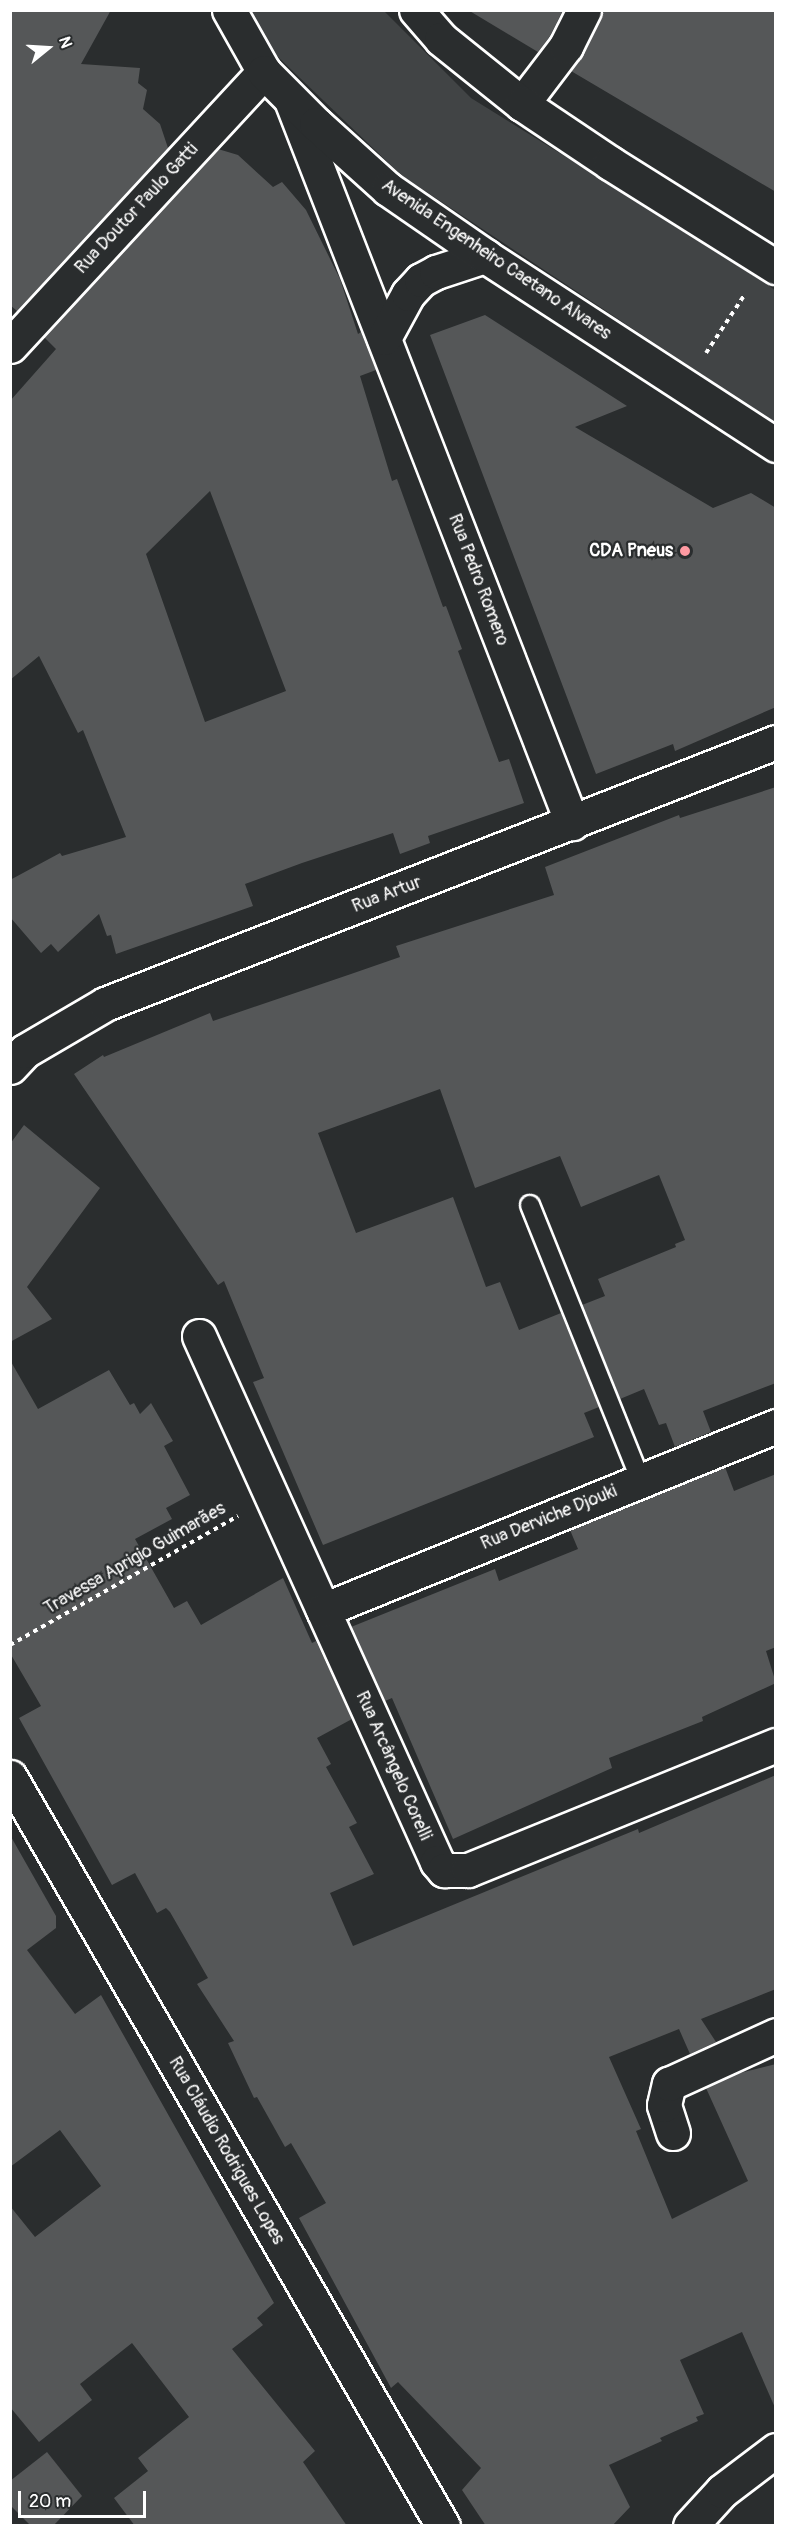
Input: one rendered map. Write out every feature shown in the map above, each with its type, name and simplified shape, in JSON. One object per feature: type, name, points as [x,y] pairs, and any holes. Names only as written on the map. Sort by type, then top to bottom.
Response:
[{"type":"street","name":"Avenida Engenheiro Caetano Alvares","points":[[229,10],[264,72],[291,100],[388,189],[485,256],[776,445]]},
{"type":"street","points":[[416,10],[441,39],[522,104],[609,163],[771,264]]},
{"type":"street","points":[[522,104],[566,46],[584,10]]},
{"type":"street","name":"Rua Doutor Paulo Gatti","points":[[10,346],[264,72]]},
{"type":"street","name":"Rua Pedro Romero","points":[[291,100],[572,823]]},
{"type":"street","points":[[384,338],[408,294],[421,280],[436,272],[485,256]]},
{"type":"street","name":"Rua Artur","points":[[10,1067],[25,1051],[105,1004],[776,742]]},
{"type":"street","name":"Rua Arcângelo Corelli","points":[[199,1336],[437,1862],[444,1870],[468,1870],[776,1745]]},
{"type":"street","name":"Rua Derviche Djouki","points":[[323,1610],[776,1426]]},
{"type":"street","name":"Rua Cláudio Rodrigues Lopes","points":[[10,1777],[443,2526]]},
{"type":"street","points":[[673,2133],[664,2105],[669,2084],[776,2035]]},
{"type":"street","points":[[690,2526],[722,2491],[776,2450]]},
{"type":"lane","points":[[530,1205],[640,1481]]},
{"type":"path","points":[[685,385],[771,264]]},
{"type":"path","name":"Travessa Aprigio Guimarães","points":[[10,1645],[272,1496]]},
{"type":"shaded area","points":[[251,11],[384,11],[471,98],[695,237],[775,290],[775,423],[401,175],[274,53]]},
{"type":"building","points":[[10,10],[111,10],[81,64],[140,68],[138,83],[147,90],[143,109],[160,124],[168,148],[17,311],[10,305]]},
{"type":"building","points":[[468,10],[563,10],[550,36],[538,52]]},
{"type":"building","points":[[602,10],[776,10],[776,192],[571,71],[583,55]]},
{"type":"building","points":[[218,149],[238,155],[273,187],[282,182],[306,210],[340,279],[358,334],[361,332],[376,370],[360,376],[392,481],[397,479],[443,607],[446,606],[462,649],[458,651],[499,762],[509,759],[524,803],[428,836],[430,843],[400,854],[393,833],[245,884],[253,906],[116,954],[111,935],[107,936],[99,914],[58,952],[51,944],[41,953],[10,917],[10,880],[60,853],[62,856],[126,837],[83,730],[78,733],[39,656],[10,680],[10,401],[56,349],[44,337]],"holes":[[[210,491],[286,691],[205,722],[146,554]]]},
{"type":"building","points":[[485,315],[627,406],[575,427],[713,508],[751,493],[776,508],[776,707],[675,751],[673,744],[596,774],[430,335]]},
{"type":"building","points":[[776,787],[776,1383],[703,1411],[711,1432],[675,1447],[666,1423],[659,1425],[644,1389],[620,1399],[582,1305],[605,1296],[598,1279],[676,1247],[675,1244],[685,1240],[659,1175],[581,1207],[560,1156],[475,1188],[440,1089],[318,1133],[356,1233],[453,1197],[486,1287],[500,1282],[519,1330],[561,1313],[599,1407],[584,1413],[594,1437],[323,1545],[253,1382],[264,1378],[224,1281],[218,1285],[74,1074],[103,1055],[104,1057],[210,1013],[213,1021],[351,974],[400,957],[396,946],[554,895],[545,867],[679,815],[680,818]]},
{"type":"building","points":[[24,1125],[100,1188],[27,1287],[52,1319],[10,1342],[10,1144]]},
{"type":"building","points":[[10,1360],[38,1409],[109,1370],[130,1405],[134,1403],[140,1414],[151,1403],[173,1441],[164,1446],[190,1495],[166,1508],[172,1519],[135,1539],[174,1608],[187,1601],[201,1625],[283,1578],[312,1643],[316,1641],[352,1719],[317,1738],[331,1764],[326,1767],[357,1823],[349,1827],[374,1874],[330,1893],[353,1946],[638,1829],[639,1833],[776,1775],[776,1989],[701,2019],[716,2042],[690,2054],[679,2029],[609,2057],[641,2129],[636,2131],[672,2219],[748,2181],[706,2088],[736,2074],[776,2064],[776,2410],[742,2332],[680,2360],[704,2414],[696,2417],[698,2421],[660,2438],[662,2441],[609,2465],[630,2507],[612,2526],[486,2526],[462,2490],[481,2468],[398,2382],[391,2388],[299,2218],[326,2203],[291,2143],[285,2147],[257,2097],[254,2098],[228,2043],[234,2041],[197,1984],[208,1978],[170,1912],[166,1908],[157,1913],[135,1873],[112,1885],[19,1718],[41,1706],[10,1653]]},
{"type":"building","points":[[725,1467],[734,1491],[776,1474],[776,1647],[766,1651],[776,1683],[702,1717],[703,1721],[609,1758],[612,1768],[453,1839],[392,1698],[385,1701],[351,1627],[495,1569],[499,1581],[578,1549],[570,1530]]},
{"type":"building","points":[[10,1835],[56,1916],[56,1928],[27,1950],[75,2014],[101,1995],[274,2303],[257,2318],[263,2325],[232,2349],[315,2451],[303,2462],[347,2526],[135,2526],[114,2498],[148,2471],[138,2458],[189,2417],[132,2343],[80,2384],[92,2400],[39,2442],[10,2407],[10,2206],[35,2237],[101,2186],[60,2130],[10,2167]]},
{"type":"building","points":[[47,2452],[82,2496],[53,2526],[31,2526],[10,2505],[10,2481]]},
{"type":"place","name":"CDA Pneus","points":[[685,551]]}]
